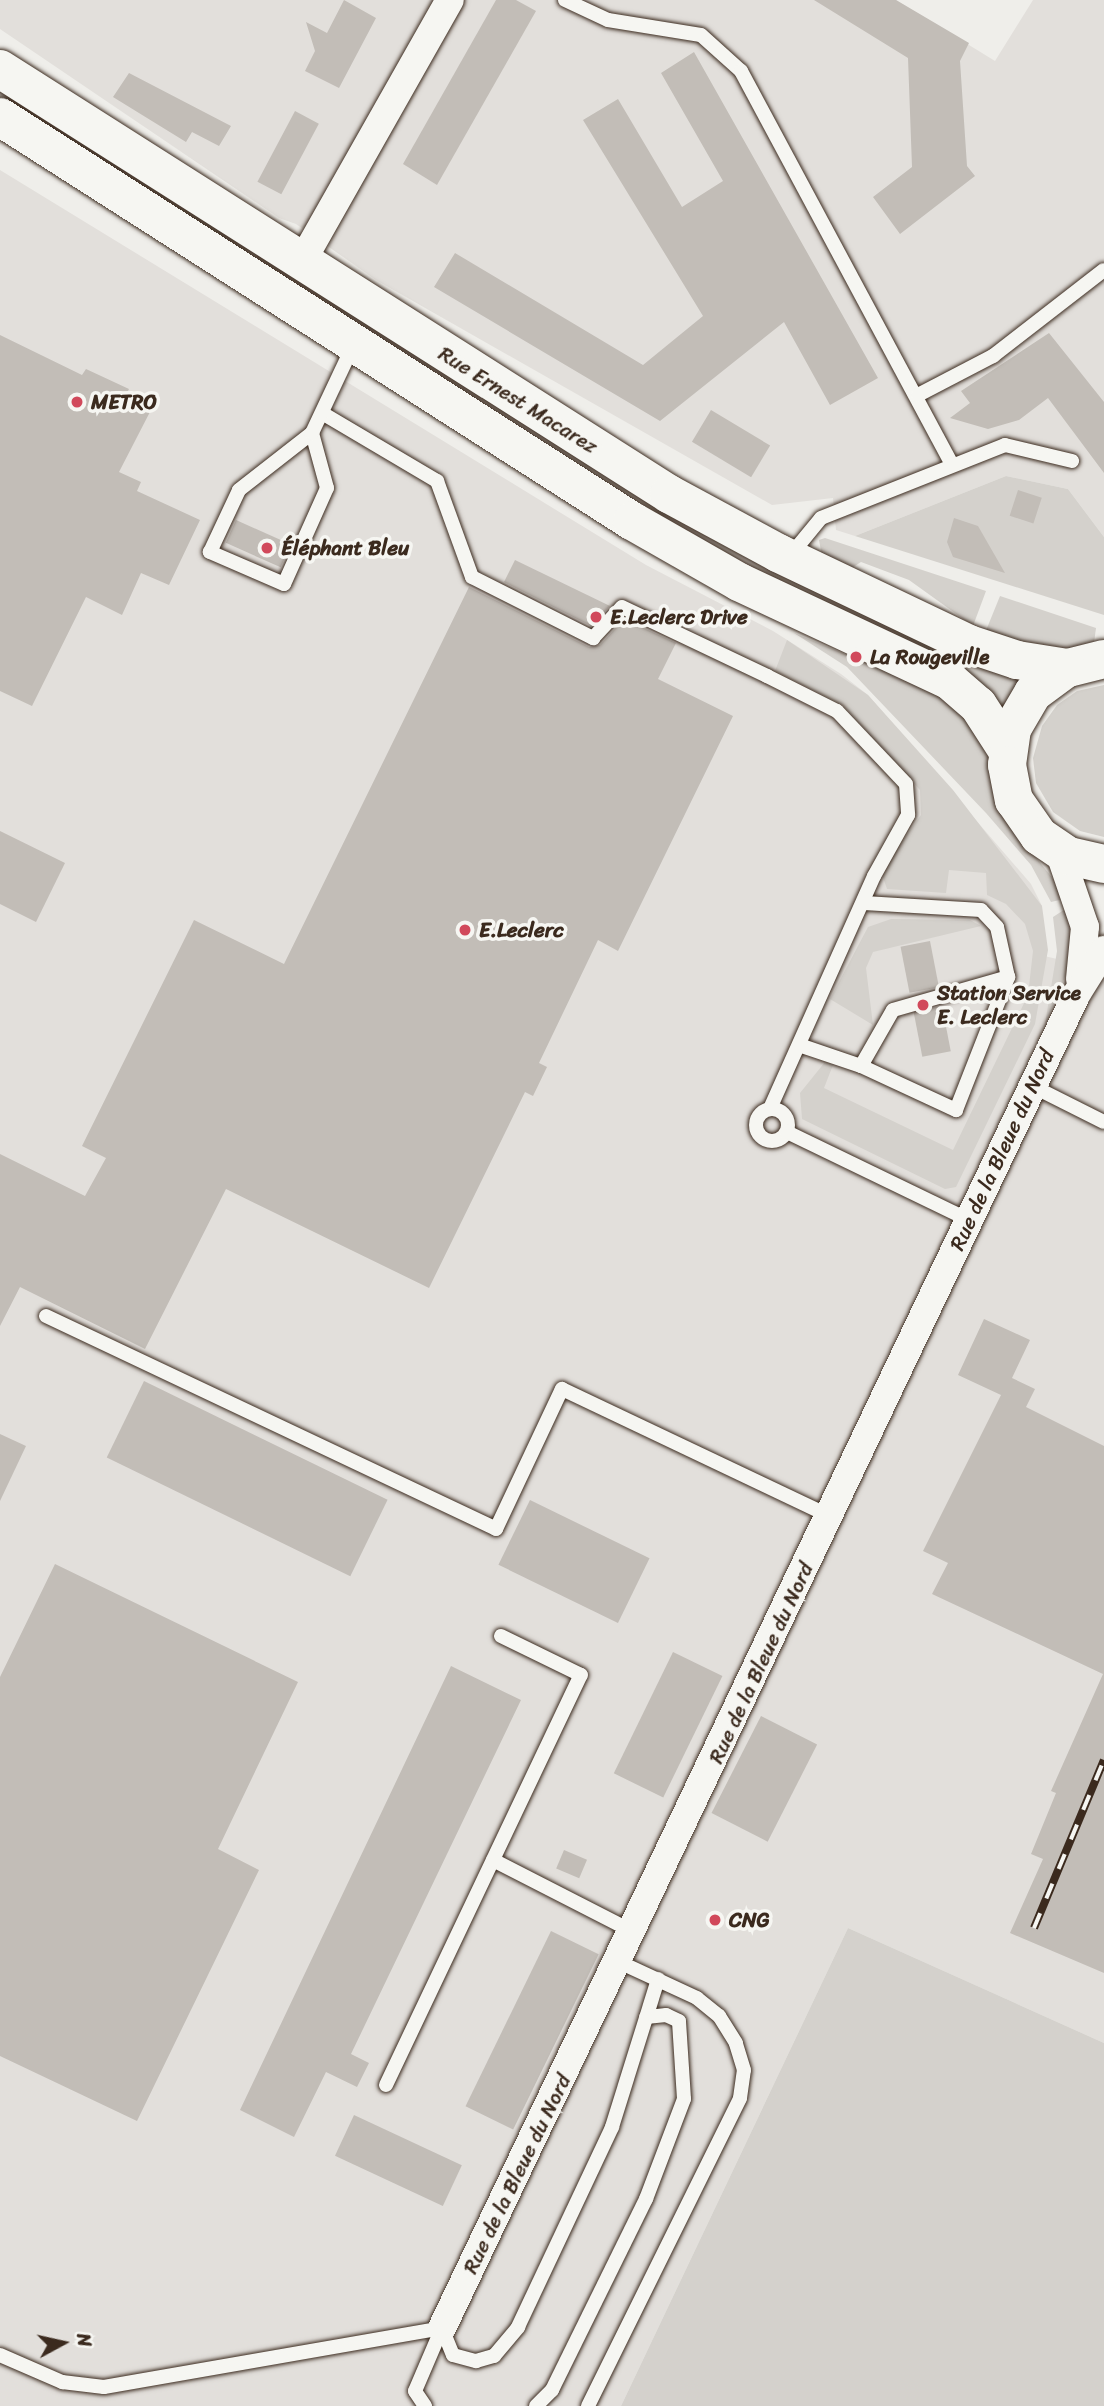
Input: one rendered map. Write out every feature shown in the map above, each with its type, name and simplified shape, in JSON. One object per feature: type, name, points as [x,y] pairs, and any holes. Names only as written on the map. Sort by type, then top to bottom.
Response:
[{"type":"main road","name":"Rue Ernest Macarez","points":[[0,69],[635,474],[789,558],[969,643],[1017,660],[1067,668],[1104,659]]},
{"type":"main road","name":"Rue Ernest Macarez","points":[[0,117],[354,345],[673,545],[950,681],[978,705],[1007,750],[1017,807],[1039,836],[1059,851],[1104,864]]},
{"type":"main road","name":"Rue Ernest Macarez","points":[[1007,750],[1028,698],[1067,668]]},
{"type":"street","points":[[301,263],[450,0]]},
{"type":"street","name":"Rue de la Bleue du Nord","points":[[1059,851],[1085,927],[1076,995]]},
{"type":"street","name":"Rue de la Bleue du Nord","points":[[442,2328],[634,1932],[1032,1086],[1076,995],[1104,950]]},
{"type":"lane","points":[[565,0],[608,20],[701,35],[741,71],[918,395],[952,465]]},
{"type":"lane","points":[[918,395],[993,356],[1104,270]]},
{"type":"lane","points":[[312,433],[327,488],[284,584],[210,552],[239,490],[312,433],[354,345]]},
{"type":"lane","points":[[322,413],[437,481],[472,577],[593,638],[622,607],[828,705],[846,719],[906,784],[911,798],[908,815],[864,903],[770,1108],[757,1118],[761,1137],[772,1141],[787,1132]]},
{"type":"lane","points":[[789,558],[821,518],[1005,445],[1072,461]]},
{"type":"lane","points":[[799,1045],[861,1066],[956,1110],[1008,977],[997,927],[981,910],[864,903]]},
{"type":"lane","points":[[861,1066],[893,1010],[1008,977]]},
{"type":"lane","points":[[1032,1086],[1104,1122]]},
{"type":"lane","points":[[770,1108],[786,1115],[787,1132]]},
{"type":"lane","points":[[787,1132],[969,1220]]},
{"type":"lane","points":[[46,1316],[496,1529],[562,1389],[830,1516]]},
{"type":"lane","points":[[386,2085],[581,1675],[501,1636]]},
{"type":"lane","points":[[493,1860],[634,1932]]},
{"type":"lane","points":[[588,2406],[740,2098],[744,2070],[719,2016],[658,1979],[619,1962]]},
{"type":"lane","points":[[442,2328],[453,2355],[476,2361],[494,2356],[518,2326],[612,2127],[658,1979]]},
{"type":"lane","points":[[536,2406],[552,2390],[646,2199],[684,2099],[678,2021],[666,2015],[646,2017]]},
{"type":"lane","points":[[0,2355],[62,2382],[104,2387],[442,2328]]},
{"type":"lane","points":[[425,2406],[415,2391],[442,2328]]},
{"type":"shaded area","points":[[0,0],[896,0],[995,61],[1033,0],[1104,0],[1104,537],[1068,489],[1006,476],[855,536],[836,530],[833,498],[772,505],[376,280],[296,224],[279,218],[0,29]]},
{"type":"shaded area","points":[[0,83],[249,247],[243,258],[0,103]]},
{"type":"shaded area","points":[[0,170],[646,565],[773,631],[841,674],[868,695],[1031,884],[1042,906],[1040,955],[1104,970],[1104,2043],[848,1928],[621,2406],[0,2406]]},
{"type":"shaded area","points":[[259,253],[1021,678],[1002,710],[666,525],[251,264]]},
{"type":"shaded area","points":[[1006,476],[1068,489],[1104,537],[1104,615],[855,536]]},
{"type":"shaded area","points":[[825,538],[986,591],[973,626],[909,580],[861,562],[847,571],[823,562],[819,540]]},
{"type":"shaded area","points":[[1000,596],[1096,628],[1094,643],[1051,653],[985,633]]},
{"type":"shaded area","points":[[794,633],[956,700],[986,734],[1016,832],[1068,898],[1051,902],[1031,865],[986,813],[847,667]]},
{"type":"shaded area","points":[[787,640],[868,695],[953,790],[1042,906],[1048,950],[1035,1024],[956,1187],[945,1189],[802,1119],[800,1093],[825,1062],[833,1065],[824,1088],[953,1150],[1028,995],[1033,951],[1025,924],[1006,904],[987,895],[986,873],[949,870],[946,893],[887,889],[881,871],[921,815],[920,790],[843,705],[775,671]]},
{"type":"shaded area","points":[[1104,685],[1104,837],[1080,831],[1053,812],[1036,783],[1033,758],[1042,726],[1057,705],[1077,691]]},
{"type":"shaded area","points":[[1070,906],[1075,953],[1045,1024],[1057,951],[1053,917]]},
{"type":"shaded area","points":[[891,919],[970,920],[981,926],[873,952],[866,968],[873,1025],[830,999],[868,927]]},
{"type":"shaded area","points":[[848,1928],[1104,2043],[1104,2406],[621,2406]]},
{"type":"building","points":[[344,0],[376,18],[339,88],[305,71],[315,51],[306,22],[327,33]]},
{"type":"building","points":[[496,0],[516,0],[536,11],[437,185],[403,164]]},
{"type":"building","points":[[814,0],[896,0],[969,43],[960,61],[967,166],[975,176],[900,234],[873,197],[912,167],[908,58]]},
{"type":"building","points":[[694,52],[878,378],[830,405],[784,322],[660,421],[434,287],[455,253],[643,365],[703,316],[583,120],[618,99],[682,207],[723,181],[661,73]]},
{"type":"building","points":[[129,73],[231,126],[219,146],[192,132],[186,142],[113,97]]},
{"type":"building","points":[[295,111],[319,124],[281,194],[257,182]]},
{"type":"building","points":[[1049,333],[1104,402],[1104,473],[1048,398],[1019,420],[988,429],[950,418],[970,403],[961,391]]},
{"type":"building","points":[[0,335],[82,375],[86,369],[129,389],[126,395],[152,408],[119,472],[141,482],[137,491],[200,520],[169,585],[141,573],[122,615],[86,597],[32,706],[0,691]]},
{"type":"building","points":[[711,410],[770,446],[751,477],[692,442]]},
{"type":"building","points":[[1018,490],[1042,498],[1033,523],[1010,516]]},
{"type":"building","points":[[954,518],[978,526],[1005,573],[953,557],[947,542]]},
{"type":"building","name":"Éléphant Bleu","points":[[236,520],[291,544],[281,567],[226,543]]},
{"type":"building","points":[[515,560],[610,606],[591,626],[504,582]]},
{"type":"building","name":"E.Leclerc","points":[[469,587],[589,647],[600,645],[624,619],[676,643],[658,679],[733,716],[618,951],[598,940],[539,1063],[547,1067],[533,1096],[525,1092],[429,1288],[226,1189],[145,1349],[20,1287],[0,1326],[0,1154],[85,1196],[106,1158],[82,1146],[194,920],[284,964]]},
{"type":"building","points":[[0,831],[65,863],[36,922],[0,904]]},
{"type":"building","points":[[930,941],[939,987],[910,993],[901,947]]},
{"type":"building","points":[[942,1006],[951,1051],[922,1057],[914,1012]]},
{"type":"building","points":[[984,1319],[1030,1340],[1012,1378],[1035,1389],[1026,1407],[1104,1446],[1104,1973],[1010,1933],[1043,1859],[1031,1854],[1056,1793],[1051,1791],[1103,1674],[932,1594],[948,1563],[923,1551],[1001,1395],[958,1375]]},
{"type":"building","points":[[144,1381],[388,1500],[350,1576],[107,1457]]},
{"type":"building","points":[[0,1434],[26,1446],[0,1501]]},
{"type":"building","points":[[530,1500],[650,1558],[618,1623],[498,1565]]},
{"type":"building","points":[[55,1564],[298,1682],[218,1849],[259,1870],[137,2121],[0,2056],[0,1677]]},
{"type":"building","points":[[673,1652],[722,1676],[663,1797],[614,1773]]},
{"type":"building","points":[[451,1666],[521,1700],[351,2054],[369,2063],[357,2087],[326,2072],[294,2137],[240,2110]]},
{"type":"building","points":[[761,1716],[817,1745],[768,1842],[712,1813]]},
{"type":"building","points":[[564,1850],[587,1860],[579,1878],[556,1868]]},
{"type":"building","points":[[551,1931],[599,1954],[513,2129],[466,2106]]},
{"type":"building","points":[[354,2115],[462,2165],[443,2206],[335,2156]]},
{"type":"railway","points":[[1034,1928],[1104,1760]]},
{"type":"place","name":"METRO","points":[[77,402]]},
{"type":"place","name":"Éléphant Bleu","points":[[267,548]]},
{"type":"place","name":"E.Leclerc Drive","points":[[596,617]]},
{"type":"place","name":"La Rougeville","points":[[856,657]]},
{"type":"place","name":"E.Leclerc","points":[[465,930]]},
{"type":"place","name":"Station Service E. Leclerc","points":[[923,1005]]},
{"type":"place","name":"CNG","points":[[715,1920]]}]
